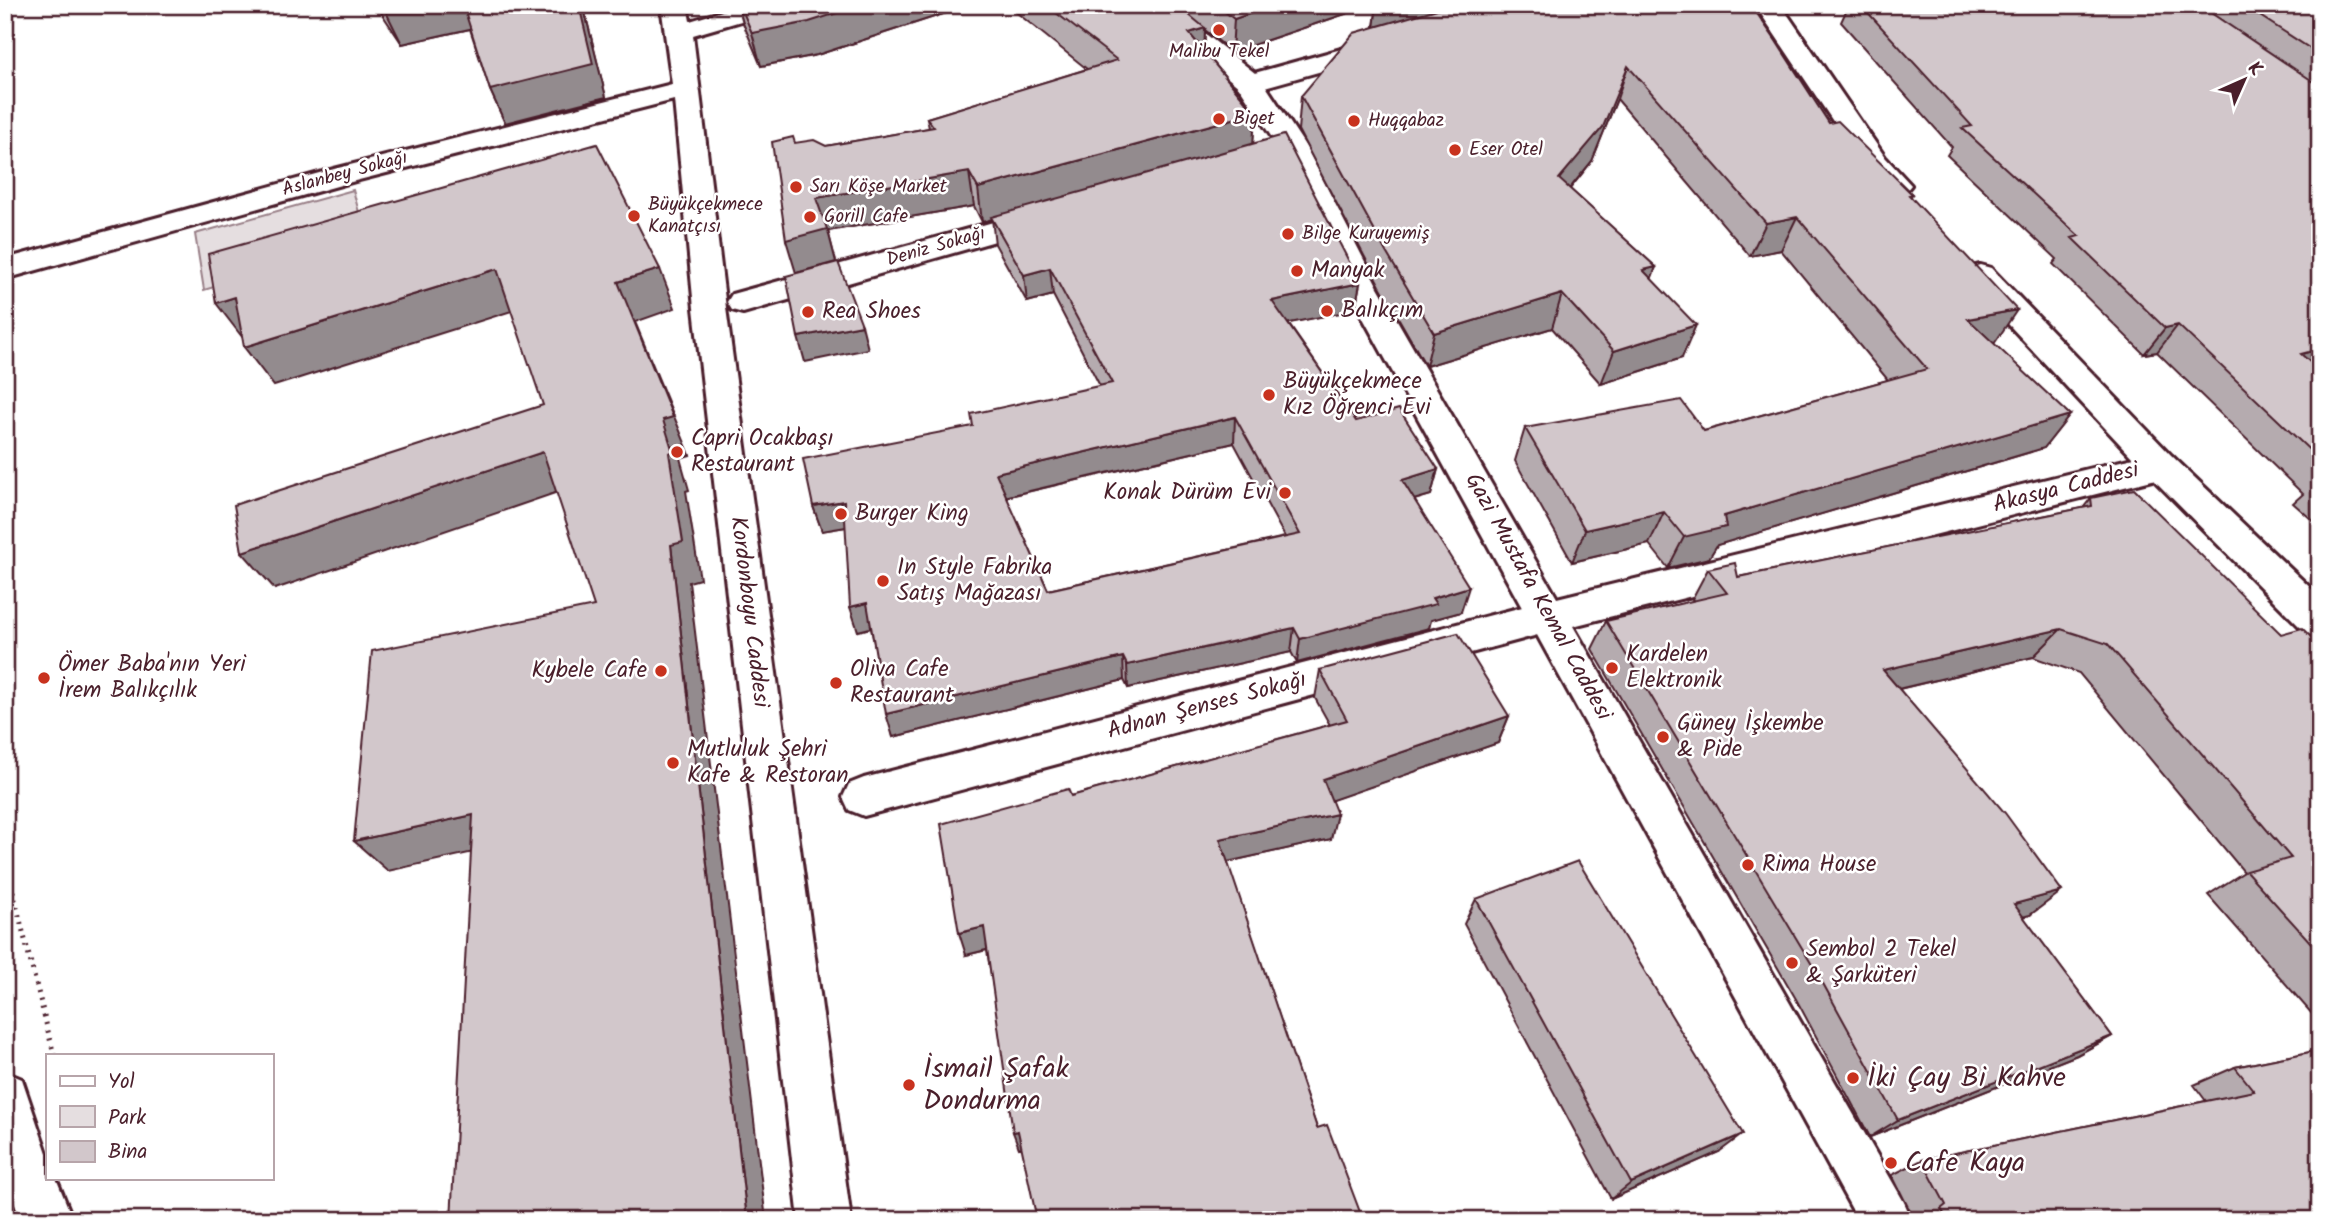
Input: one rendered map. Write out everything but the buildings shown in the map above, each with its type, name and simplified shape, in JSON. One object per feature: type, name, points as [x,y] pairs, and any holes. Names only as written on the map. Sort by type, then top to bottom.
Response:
[{"type":"street","points":[[684,17],[770,5]]},
{"type":"street","name":"Gazi Mustafa Kemal Caddesi","points":[[1153,5],[1250,83],[1278,151],[1362,287],[1886,1220]]},
{"type":"street","points":[[1768,5],[1875,163],[1913,203]]},
{"type":"street","name":"Kordonboyu Caddesi","points":[[684,17],[687,89],[710,308],[825,1220]]},
{"type":"street","points":[[1250,83],[1407,39]]},
{"type":"street","name":"Aslanbey Sokağı","points":[[5,269],[187,216],[452,146],[687,89]]},
{"type":"street","name":"Deniz Sokağı","points":[[743,302],[1077,208]]},
{"type":"street","name":"Akasya Caddesi","points":[[1549,616],[2160,465],[1960,253]]},
{"type":"street","points":[[2160,465],[2320,622]]},
{"type":"street","name":"Adnan Şenses Sokağı","points":[[864,797],[1549,616]]},
{"type":"street","points":[[5,1096],[28,1172],[47,1220]]},
{"type":"path","points":[[5,860],[54,1054]]},
{"type":"green space","points":[[353,190],[367,242],[204,290],[195,234]]},
{"type":"place","name":"Malibu Tekel","points":[[1219,30]]},
{"type":"place","name":"Biget","points":[[1219,119]]},
{"type":"place","name":"Huqqabaz","points":[[1354,121]]},
{"type":"place","name":"Eser Otel","points":[[1455,150]]},
{"type":"place","name":"Sarı Köşe Market","points":[[796,187]]},
{"type":"place","name":"Büyükçekmece Kanatçısı","points":[[634,216]]},
{"type":"place","name":"Gorill Cafe","points":[[810,217]]},
{"type":"place","name":"Bilge Kuruyemiş","points":[[1288,234]]},
{"type":"place","name":"Manyak","points":[[1297,271]]},
{"type":"place","name":"Balıkçım","points":[[1327,311]]},
{"type":"place","name":"Rea Shoes","points":[[808,312]]},
{"type":"place","name":"Büyükçekmece Kız Öğrenci Evi","points":[[1269,395]]},
{"type":"place","name":"Capri Ocakbaşı Restaurant","points":[[677,452]]},
{"type":"place","name":"Konak Dürüm Evi","points":[[1285,493]]},
{"type":"place","name":"Burger King","points":[[841,514]]},
{"type":"place","name":"In Style Fabrika Satış Mağazası","points":[[883,581]]},
{"type":"place","name":"Kardelen Elektronik","points":[[1612,668]]},
{"type":"place","name":"Kybele Cafe","points":[[661,671]]},
{"type":"place","name":"Ömer Baba'nın Yeri İrem Balıkçılık","points":[[44,678]]},
{"type":"place","name":"Oliva Cafe Restaurant","points":[[836,683]]},
{"type":"place","name":"Güney İşkembe & Pide","points":[[1663,737]]},
{"type":"place","name":"Mutluluk Şehri Kafe & Restoran","points":[[673,763]]},
{"type":"place","name":"Rima House","points":[[1748,865]]},
{"type":"place","name":"Sembol 2 Tekel & Şarküteri","points":[[1792,963]]},
{"type":"place","name":"İki Çay Bi Kahve","points":[[1853,1078]]},
{"type":"place","name":"İsmail Şafak Dondurma","points":[[909,1085]]},
{"type":"place","name":"Cafe Kaya","points":[[1891,1163]]}]
